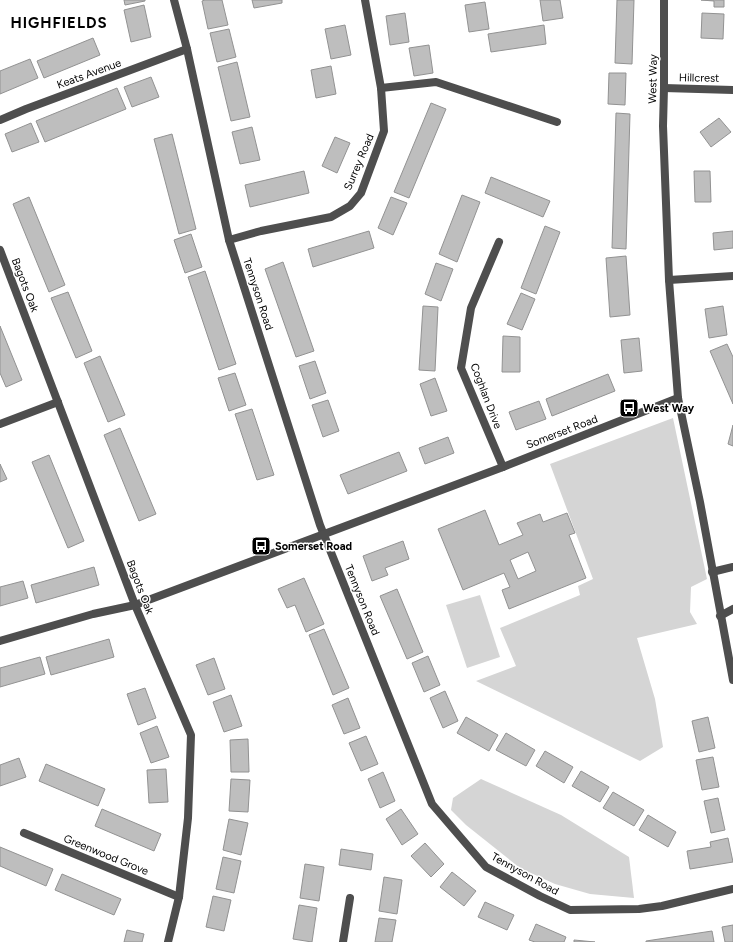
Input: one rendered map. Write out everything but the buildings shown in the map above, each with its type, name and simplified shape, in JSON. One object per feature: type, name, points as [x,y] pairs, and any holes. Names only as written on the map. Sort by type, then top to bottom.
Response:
[{"type":"street","name":"Tennyson Road","points":[[174,0],[187,49],[229,240],[323,533],[432,804],[486,867],[540,896],[570,910],[639,909],[662,906],[733,889]]},
{"type":"street","name":"Surrey Road","points":[[229,240],[261,231],[331,218],[350,206],[361,192],[384,131],[381,88],[365,0]]},
{"type":"street","name":"West Way","points":[[664,0],[663,126],[669,280],[678,398],[700,502],[733,680]]},
{"type":"street","name":"Keats Avenue","points":[[0,120],[187,49]]},
{"type":"street","points":[[381,88],[436,82],[557,122]]},
{"type":"street","name":"Hillcrest","points":[[664,88],[733,90]]},
{"type":"street","name":"Coghlan Drive","points":[[500,242],[471,308],[461,368],[502,467]]},
{"type":"street","name":"Bagots Oak","points":[[0,250],[135,605],[191,735],[188,818],[179,897],[168,942]]},
{"type":"street","points":[[669,280],[733,276]]},
{"type":"street","name":"Somerset Road","points":[[0,641],[93,614],[135,605],[323,533],[502,467],[678,398]]},
{"type":"street","points":[[0,424],[58,402]]},
{"type":"street","points":[[712,572],[733,567]]},
{"type":"street","points":[[720,616],[733,609]]},
{"type":"street","name":"Greenwood Grove","points":[[24,833],[179,897]]},
{"type":"street","points":[[343,942],[350,898]]},
{"type":"shaded area","points":[[673,418],[707,579],[691,587],[690,612],[697,624],[637,638],[655,699],[663,747],[640,761],[476,681],[516,666],[500,628],[580,595],[578,586],[593,579],[550,464]]},
{"type":"shaded area","points":[[480,595],[500,657],[467,668],[446,605]]},
{"type":"shaded area","points":[[481,779],[561,815],[629,857],[634,898],[590,894],[555,884],[520,868],[466,825],[451,810],[453,798]]},
{"type":"place","name":"West Way","points":[[629,408]]},
{"type":"place","name":"Somerset Road","points":[[261,546]]},
{"type":"district","name":"HIGHFIELDS","points":[[59,23]]}]
